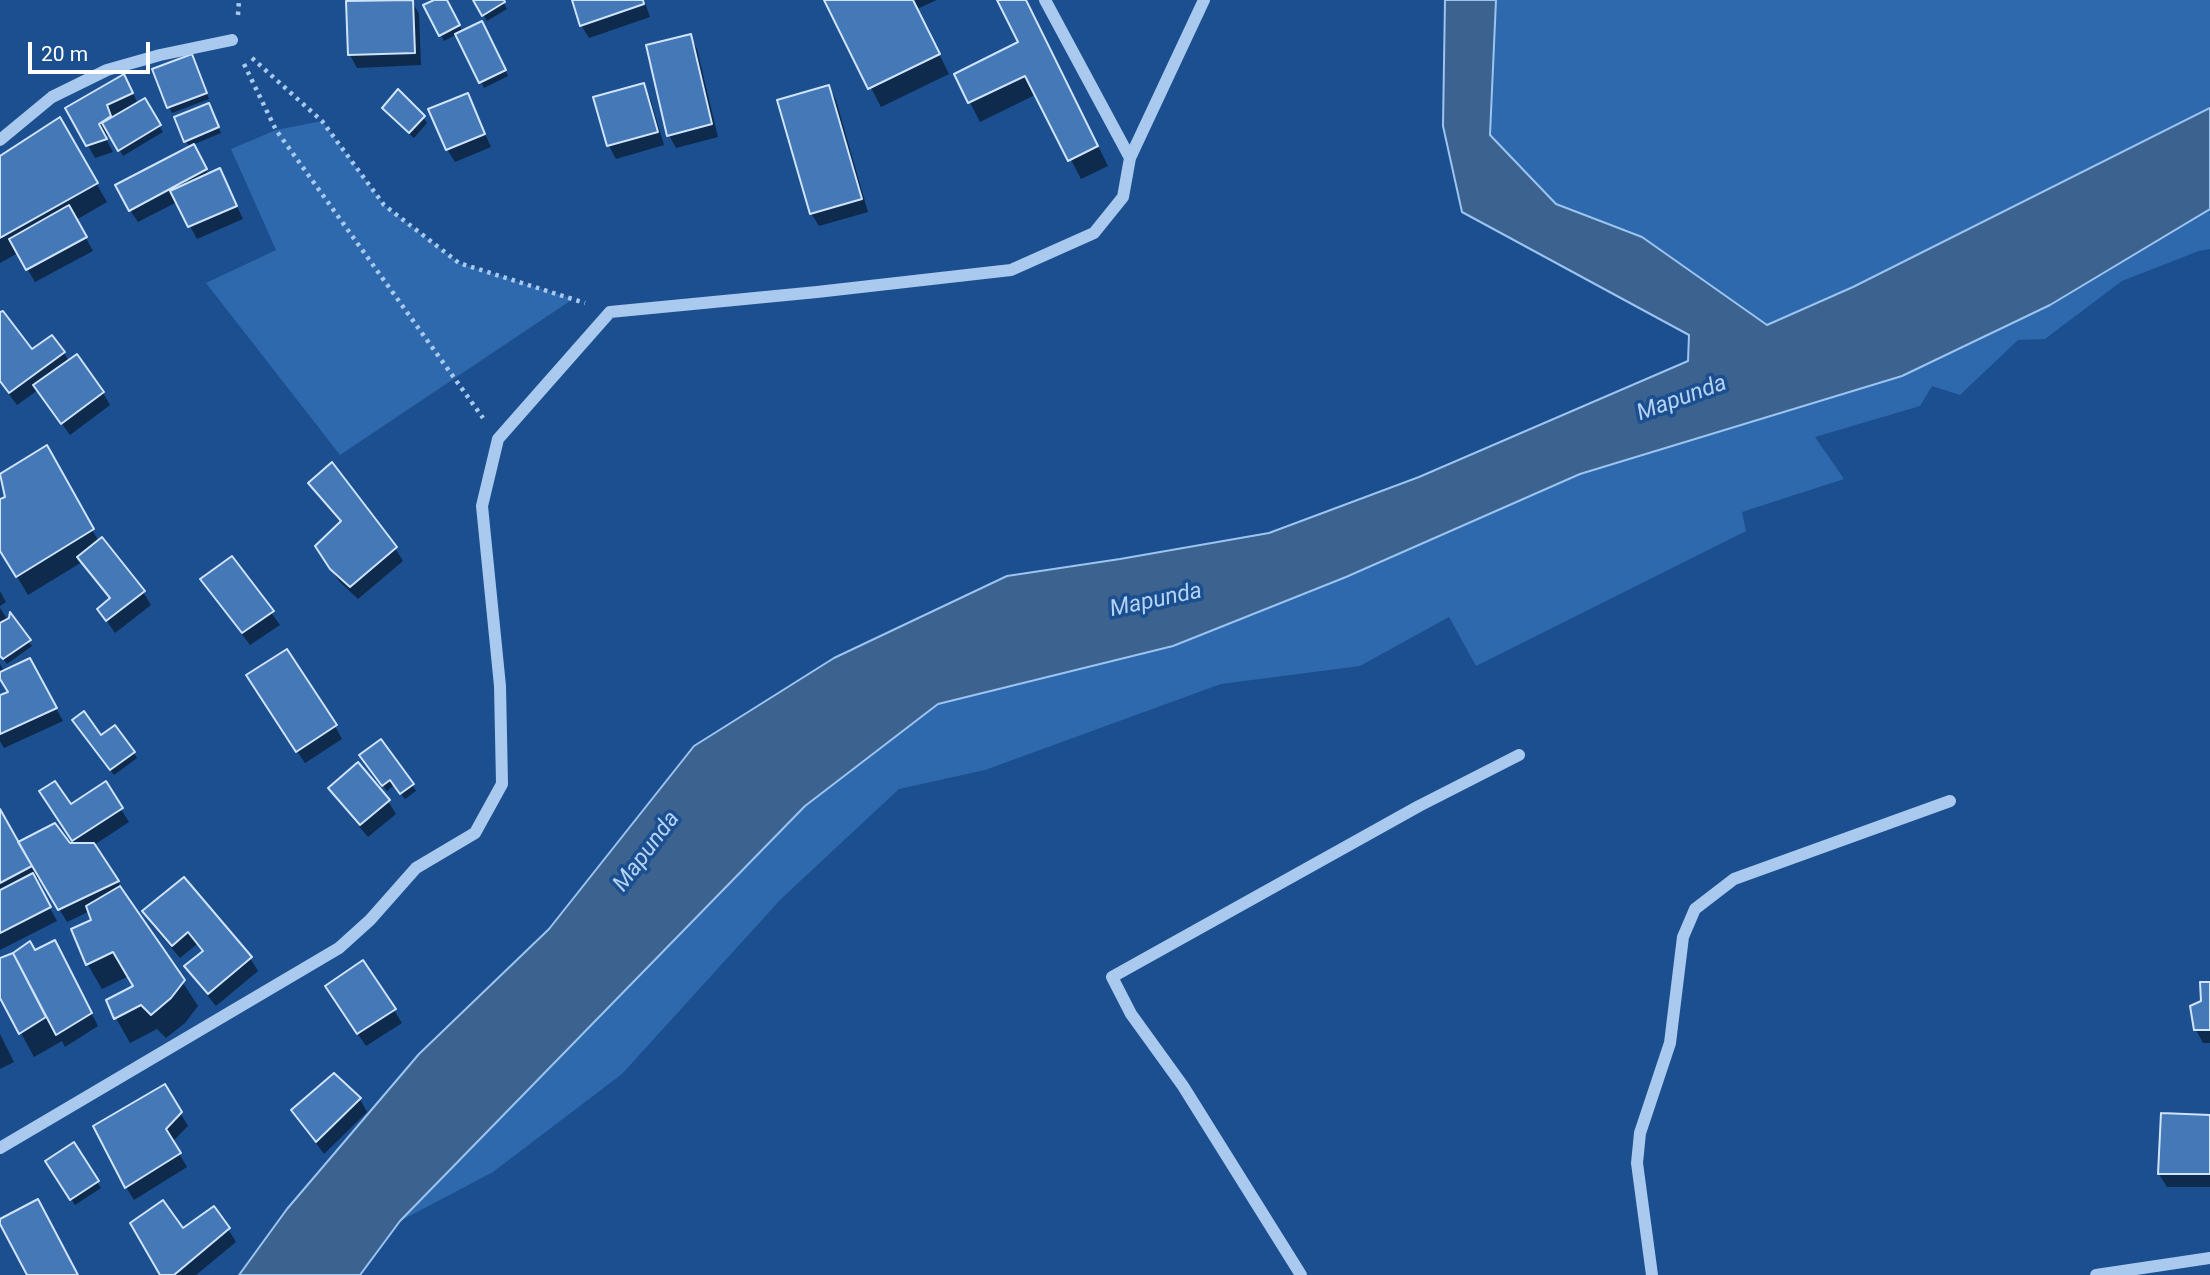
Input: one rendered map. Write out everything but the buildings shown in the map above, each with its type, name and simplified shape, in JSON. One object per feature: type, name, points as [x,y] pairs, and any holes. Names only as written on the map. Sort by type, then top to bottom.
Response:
[{"type":"street","points":[[1045,0],[1130,158]]},
{"type":"street","points":[[0,1148],[339,948],[370,920],[416,868],[475,833],[502,784],[500,686],[482,506],[498,439],[610,312],[1011,270],[1094,233],[1123,197],[1130,158],[1204,0]]},
{"type":"street","points":[[0,140],[52,97],[107,70],[160,55],[232,40]]},
{"type":"street","points":[[1301,1275],[1183,1086],[1131,1014],[1112,977],[1419,806],[1519,755]]},
{"type":"street","points":[[1652,1275],[1637,1163],[1640,1133],[1670,1043],[1683,937],[1695,909],[1734,879],[1950,802]]},
{"type":"street","points":[[2096,1275],[2210,1258]]},
{"type":"path","points":[[232,40],[322,121],[384,205],[459,263],[610,312]]},
{"type":"path","points":[[232,40],[276,130],[498,439]]},
{"type":"shaded area","points":[[1496,0],[2210,0],[2210,108],[1852,287],[1767,325],[1642,237],[1556,204],[1490,135]]},
{"type":"shaded area","points":[[322,121],[384,205],[459,263],[573,299],[340,455],[206,283],[276,250],[231,149],[276,130]]},
{"type":"shaded area","points":[[2210,209],[2210,249],[2122,281],[2045,339],[2018,340],[1960,395],[1932,386],[1920,406],[1815,437],[1844,479],[1742,512],[1746,531],[1476,666],[1449,617],[1360,666],[1221,684],[985,770],[899,789],[781,899],[622,1074],[493,1172],[400,1221],[805,806],[938,704],[1173,646],[1580,474],[1902,376],[2050,305]]},
{"type":"water","name":"Mapunda","points":[[1445,0],[1496,0],[1490,135],[1556,204],[1642,237],[1767,325],[1853,287],[2210,108],[2210,209],[2050,305],[1902,376],[1580,474],[1346,577],[1173,646],[938,704],[805,806],[400,1221],[360,1275],[239,1275],[287,1209],[419,1054],[549,929],[694,746],[834,658],[1007,576],[1269,533],[1419,477],[1688,361],[1689,335],[1462,212],[1443,126]]}]
